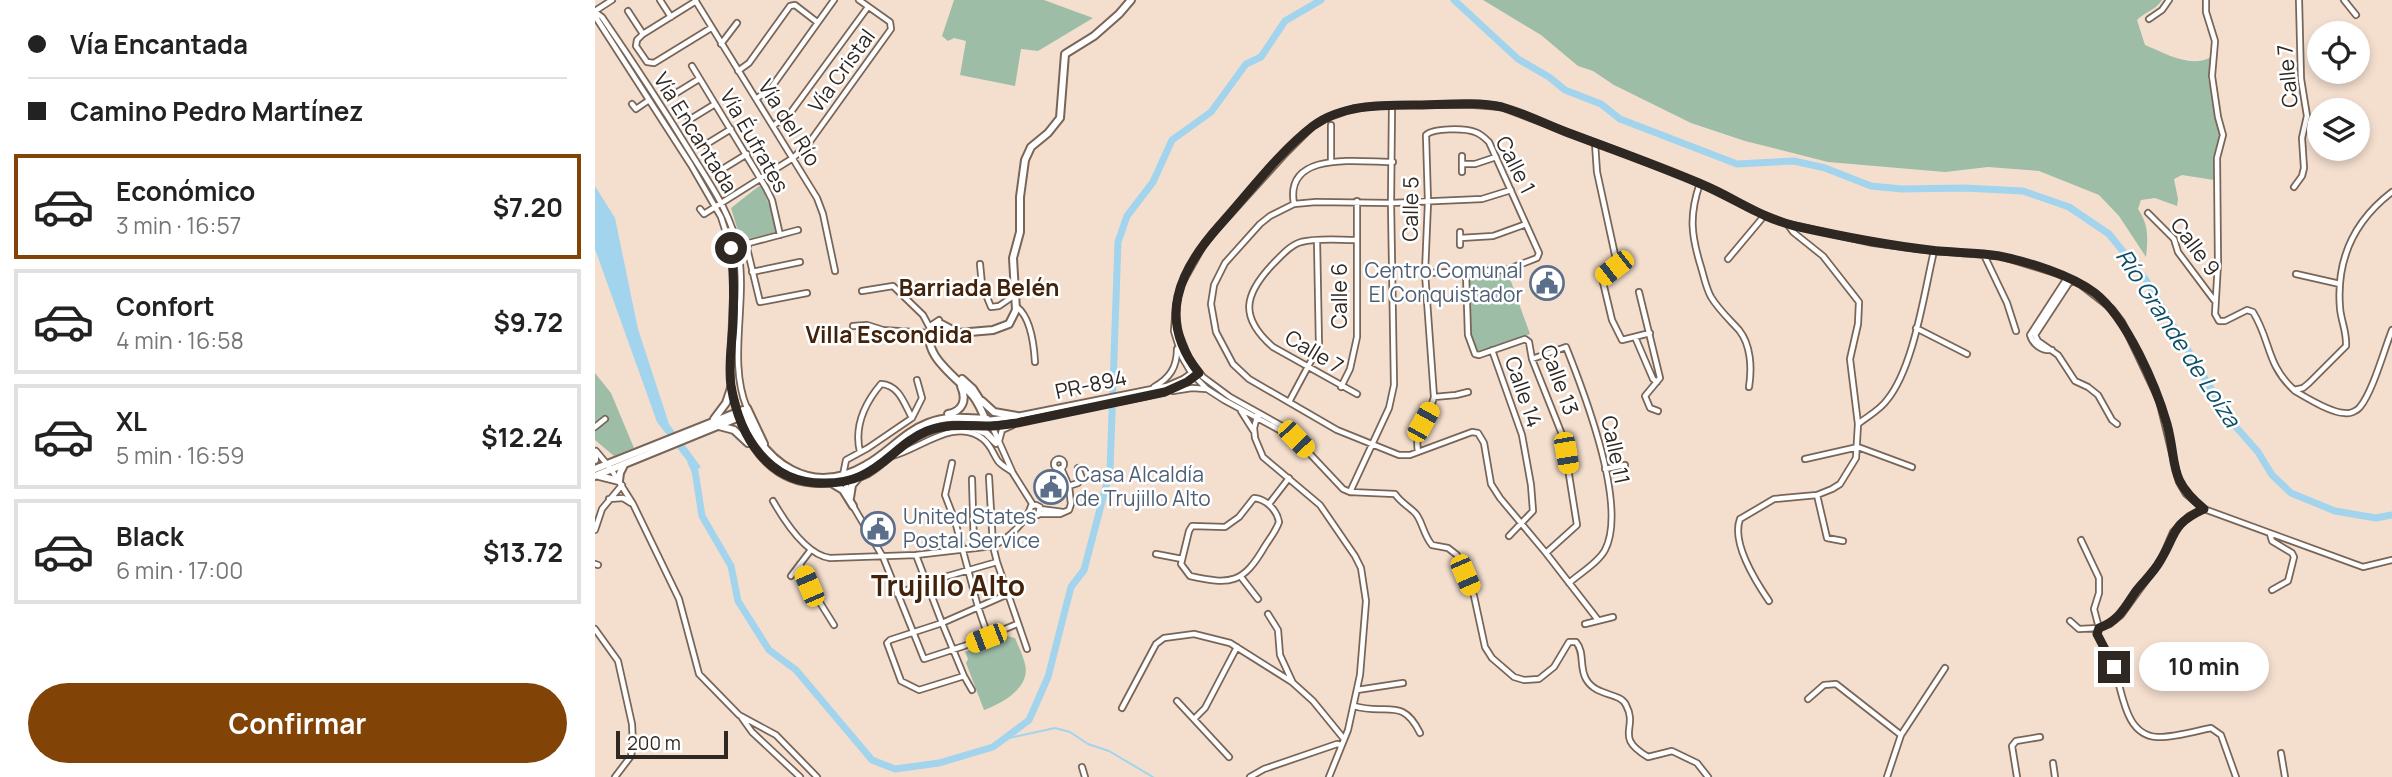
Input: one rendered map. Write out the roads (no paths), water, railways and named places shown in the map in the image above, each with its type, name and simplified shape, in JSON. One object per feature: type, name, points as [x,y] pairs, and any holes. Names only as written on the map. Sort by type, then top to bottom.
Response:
[{"type":"main road","points":[[988,423],[977,401],[936,359],[929,342],[930,330],[941,324],[958,333],[1003,328],[1013,319],[1016,294],[1013,258],[1020,232],[1024,160],[1031,147],[1048,134],[1060,118],[1065,54],[1094,36],[1131,0]]},
{"type":"main road","points":[[951,373],[961,378],[994,412],[1017,420]]},
{"type":"main road","points":[[713,424],[739,433],[764,460],[793,480],[831,483],[870,463],[906,434],[933,419],[956,412],[963,405],[964,393],[959,381]]},
{"type":"main road","points":[[713,424],[724,407],[731,388]]},
{"type":"main road","points":[[981,400],[988,423]]},
{"type":"main road","points":[[595,473],[743,412]]},
{"type":"main road","points":[[743,412],[769,454],[782,465],[800,474],[819,477],[859,477]]},
{"type":"main road","points":[[743,412],[749,438],[764,460]]},
{"type":"main road","points":[[929,422],[950,418],[988,423]]},
{"type":"main road","points":[[850,498],[852,485],[859,477],[923,433],[946,425],[988,423]]},
{"type":"main road","points":[[961,424],[980,430],[997,442]]},
{"type":"main road","points":[[595,452],[595,460]]},
{"type":"main road","points":[[595,473],[620,483],[620,473],[628,460]]},
{"type":"main road","points":[[831,483],[843,490],[853,506]]},
{"type":"street","points":[[595,13],[612,0]]},
{"type":"street","points":[[660,0],[671,17]]},
{"type":"street","points":[[756,99],[771,88],[834,0]]},
{"type":"street","points":[[773,126],[791,112],[868,7],[859,0]]},
{"type":"street","points":[[2149,19],[2162,10],[2169,0]]},
{"type":"street","points":[[2206,0],[2206,12],[2215,41],[2212,76],[2223,135],[2217,158],[2218,263],[2215,301]]},
{"type":"street","name":"Calle 7","points":[[2294,187],[2304,169],[2302,138],[2307,116],[2301,79],[2298,0]]},
{"type":"street","points":[[2344,0],[2355,15]]},
{"type":"street","points":[[695,1],[643,34],[637,40],[636,46],[647,62],[655,63],[711,28]]},
{"type":"street","name":"Vía del Río","points":[[695,1],[817,198],[835,271]]},
{"type":"street","points":[[738,71],[748,63],[790,6],[795,5],[817,22]]},
{"type":"street","name":"Vía Cristal","points":[[718,205],[804,150],[891,29],[890,22],[868,7]]},
{"type":"street","points":[[628,11],[643,34]]},
{"type":"street","name":"Vía Encantada","points":[[595,13],[718,205],[731,248],[734,273],[731,388],[743,412]]},
{"type":"street","name":"Vía Encantada","points":[[595,13],[602,17],[635,65],[718,205],[738,247],[741,273],[739,369],[743,412]]},
{"type":"street","points":[[721,44],[737,23]]},
{"type":"street","name":"Vía Éufrates","points":[[692,66],[761,177],[772,200],[780,234]]},
{"type":"street","points":[[673,95],[699,79]]},
{"type":"street","points":[[632,103],[636,109],[649,100]]},
{"type":"street","points":[[689,120],[715,104]]},
{"type":"street","points":[[1350,492],[1389,408],[1394,385],[1392,105]]},
{"type":"street","points":[[1708,777],[1697,763],[1672,751],[1648,757],[1636,750],[1628,739],[1629,718],[1626,704],[1618,697],[1603,694],[1588,683],[1584,675],[1580,646],[1574,640],[1569,642],[1554,667],[1539,679],[1524,680],[1514,677],[1492,658],[1485,647],[1474,596],[1457,555],[1448,548],[1432,545],[1423,534],[1416,514],[1401,503],[1395,494],[1350,492],[1343,489],[1282,426],[1238,408],[1207,389],[1195,374],[1177,342],[1174,331],[1181,285],[1203,246],[1313,126],[1355,108],[1392,105],[1501,107],[1700,183],[1764,216],[1788,224],[1844,237],[1934,251],[2000,256],[2069,279],[2094,293],[2112,309],[2122,323],[2159,400],[2179,482],[2186,494],[2204,509],[2363,567],[2392,560]]},
{"type":"street","points":[[1331,125],[1331,162]]},
{"type":"street","points":[[705,145],[731,129]]},
{"type":"street","name":"Calle 1","points":[[1431,131],[1470,130],[1479,133],[1489,142],[1539,253],[1537,258],[1506,270],[1466,273]]},
{"type":"street","name":"Calle 5","points":[[1418,452],[1416,436],[1434,397],[1425,273],[1428,202],[1426,135],[1431,131]]},
{"type":"street","points":[[1595,143],[1597,172],[1617,264],[1602,278],[1612,320],[1622,340],[1650,333]]},
{"type":"street","points":[[721,170],[747,154]]},
{"type":"street","points":[[1462,156],[1462,172]]},
{"type":"street","points":[[1462,164],[1475,164],[1496,157]]},
{"type":"street","points":[[1294,204],[1294,183],[1311,166],[1331,162],[1393,162]]},
{"type":"street","points":[[1700,183],[1691,226],[1693,242],[1711,297],[1740,331],[1746,344],[1751,362],[1749,387]]},
{"type":"street","points":[[1511,190],[1482,200],[1294,204],[1259,224],[1225,263],[1214,285],[1212,304],[1216,332],[1233,364],[1249,379],[1336,430],[1370,444],[1399,455],[1418,452],[1472,432],[1478,433],[1484,443],[1491,484],[1598,620]]},
{"type":"street","points":[[2294,390],[2309,383],[2346,346],[2347,333],[2340,311],[2344,255],[2372,207],[2392,192]]},
{"type":"street","name":"Calle 6","points":[[1341,387],[1350,369],[1357,337],[1357,201]]},
{"type":"street","points":[[700,209],[703,214],[718,205]]},
{"type":"street","name":"Calle 9","points":[[2148,213],[2174,239],[2178,252],[2215,301],[2215,314],[2219,321],[2225,321],[2247,310],[2253,312],[2259,321],[2270,359],[2284,381],[2294,390]]},
{"type":"street","points":[[1728,259],[1764,216]]},
{"type":"street","points":[[1460,239],[1493,236],[1526,224]]},
{"type":"street","points":[[1769,601],[1748,567],[1738,533],[1741,519],[1774,499],[1817,495],[1832,489],[1840,484],[1856,458],[1858,447],[1857,402],[1850,359],[1859,324],[1859,302],[1828,261],[1793,232],[1788,224]]},
{"type":"street","points":[[798,230],[749,243],[747,248],[760,302],[807,293]]},
{"type":"street","points":[[1459,232],[1459,245]]},
{"type":"street","points":[[1289,402],[1319,345],[1317,240]]},
{"type":"street","name":"Calle 7","points":[[1355,240],[1299,243],[1284,253],[1257,281],[1249,302],[1252,321],[1263,338],[1273,347],[1357,394]]},
{"type":"street","points":[[1858,424],[1890,397],[1912,348],[1934,251]]},
{"type":"street","points":[[1984,255],[2007,303],[2016,331]]},
{"type":"street","points":[[752,272],[800,262]]},
{"type":"street","points":[[980,264],[982,285],[991,307],[999,306],[1016,294]]},
{"type":"street","points":[[1425,273],[1466,273],[1468,335],[1475,354],[1492,351]]},
{"type":"street","points":[[2296,274],[2340,284]]},
{"type":"street","points":[[2069,279],[2031,335],[2032,341],[2044,350],[2058,355],[2075,381],[2098,395],[2117,424]]},
{"type":"street","points":[[862,291],[893,286],[923,315],[930,330]]},
{"type":"street","points":[[1639,292],[1660,378],[1646,396],[1650,408],[1658,411]]},
{"type":"street","points":[[1016,307],[1023,313],[1030,331],[1035,362]]},
{"type":"street","points":[[853,326],[867,325],[883,330],[930,330],[939,320]]},
{"type":"street","points":[[1175,326],[1195,374],[1296,439]]},
{"type":"street","points":[[1916,328],[1967,354]]},
{"type":"street","points":[[2294,390],[2312,401],[2344,414],[2360,408],[2392,330]]},
{"type":"street","points":[[1635,337],[1653,379],[1657,382]]},
{"type":"street","name":"Calle 13","points":[[1492,351],[1525,339],[1529,342],[1532,359],[1563,437],[1577,525],[1546,553]]},
{"type":"street","points":[[1151,392],[1172,372],[1177,356],[1177,342]]},
{"type":"street","name":"Calle 11","points":[[1532,359],[1566,347],[1593,416],[1605,468],[1612,515],[1611,534],[1599,558],[1569,583]]},
{"type":"street","name":"Calle 14","points":[[1492,351],[1522,435],[1531,485],[1533,511],[1522,523]]},
{"type":"street","name":"PR-894","points":[[988,423],[1017,420],[1151,392],[1195,374]]},
{"type":"street","name":"PR-894","points":[[1151,392],[1165,392],[1195,374]]},
{"type":"street","points":[[917,380],[922,398],[912,418],[868,449],[846,460],[843,478],[853,506],[883,557],[924,659],[1017,624]]},
{"type":"street","points":[[860,452],[858,426],[872,394],[881,384],[889,384],[900,393],[912,418]]},
{"type":"street","points":[[1165,392],[1192,387],[1207,389]]},
{"type":"street","points":[[1434,397],[1456,396],[1468,392]]},
{"type":"street","points":[[1238,408],[1259,430]]},
{"type":"street","points":[[1257,415],[1257,444],[1263,457],[1320,505],[1356,556],[1361,568],[1366,601],[1357,690],[1344,738],[1329,777]]},
{"type":"street","points":[[595,427],[605,419]]},
{"type":"street","points":[[997,442],[1002,430],[1017,420]]},
{"type":"street","points":[[988,423],[1012,471],[1040,512]]},
{"type":"street","points":[[1259,430],[1272,426]]},
{"type":"street","points":[[890,457],[907,453],[938,436],[954,432],[970,433],[986,441],[999,463],[1012,471]]},
{"type":"street","points":[[1805,459],[1858,447],[1912,467]]},
{"type":"street","points":[[595,452],[608,466],[634,506],[680,599],[699,674],[752,732],[800,777]]},
{"type":"street","points":[[952,463],[945,495],[988,636]]},
{"type":"street","points":[[1605,468],[1625,465]]},
{"type":"street","points":[[1030,513],[1034,516],[1040,512],[1060,514],[1069,509],[1069,486],[1062,468]]},
{"type":"street","points":[[1069,486],[1078,483],[1081,478],[1078,468]]},
{"type":"street","points":[[989,477],[993,546],[1027,649]]},
{"type":"street","points":[[1269,504],[1289,478]]},
{"type":"street","points":[[972,481],[974,547]]},
{"type":"street","points":[[595,530],[603,509],[620,483]]},
{"type":"street","points":[[1817,495],[1827,537],[1843,541]]},
{"type":"street","points":[[609,499],[623,498],[634,506]]},
{"type":"street","points":[[1254,498],[1260,498],[1269,504],[1278,516],[1277,528],[1255,564],[1241,577],[1220,580],[1190,576],[1181,564],[1192,526],[1225,527],[1239,517],[1254,498]]},
{"type":"street","points":[[773,501],[810,551],[830,558],[916,555],[993,546],[1005,540],[1030,513],[1029,509],[1033,505]]},
{"type":"street","points":[[2070,621],[2079,629],[2111,624],[2121,615],[2161,561],[2177,527],[2189,516],[2204,509]]},
{"type":"street","points":[[1509,536],[1522,523]]},
{"type":"street","points":[[2269,534],[2272,541],[2294,557],[2288,582],[2272,590]]},
{"type":"street","points":[[2081,540],[2099,578],[2099,593],[2094,609],[2099,628],[2097,634],[2114,667],[2132,722],[2142,732],[2157,737],[2211,728],[2217,730],[2236,777]]},
{"type":"street","points":[[791,576],[810,551]]},
{"type":"street","points":[[1156,554],[1182,559]]},
{"type":"street","points":[[916,555],[953,650],[972,690]]},
{"type":"street","points":[[897,594],[927,582],[997,562]]},
{"type":"street","points":[[800,565],[809,586],[834,625]]},
{"type":"street","points":[[1241,577],[1258,599]]},
{"type":"street","points":[[964,676],[919,690],[901,681],[887,643],[897,637],[942,623],[1008,594]]},
{"type":"street","points":[[1268,614],[1278,630],[1280,655],[1292,682]]},
{"type":"street","points":[[1585,624],[1613,617]]},
{"type":"street","points":[[595,629],[618,661],[632,724],[631,756],[615,777]]},
{"type":"street","points":[[1122,708],[1156,644],[1164,638],[1194,634],[1230,643],[1292,682],[1313,701],[1344,738]]},
{"type":"street","points":[[1194,719],[1206,708],[1237,647]]},
{"type":"street","points":[[1887,777],[1902,735],[1945,668]]},
{"type":"street","points":[[1357,690],[1403,683]]},
{"type":"street","points":[[1808,699],[1823,685],[1836,684],[1902,735]]},
{"type":"street","points":[[1177,701],[1229,757]]},
{"type":"street","points":[[1354,706],[1368,710],[1396,709],[1406,713],[1420,733]]},
{"type":"street","points":[[739,715],[776,735],[817,777]]},
{"type":"street","points":[[2017,777],[2012,746],[2016,741],[2040,737]]},
{"type":"street","points":[[1251,777],[1263,769],[1337,744],[1341,745]]},
{"type":"street","points":[[2280,753],[2285,777]]},
{"type":"street","points":[[2053,763],[2055,777]]},
{"type":"street","points":[[1082,768],[1084,777]]},
{"type":"water","points":[[595,186],[615,218],[638,329],[669,424],[701,467],[695,471],[657,422],[595,249]]},
{"type":"waterway","name":"Río Grande de Loíza","points":[[691,462],[695,471],[702,516],[731,566],[738,601],[769,650],[796,670],[872,760],[895,769],[939,763],[993,747],[1029,720],[1048,677],[1071,587],[1084,570],[1110,471],[1118,242],[1127,216],[1153,182],[1172,140],[1211,112],[1246,64],[1261,57],[1285,21],[1321,0]]},
{"type":"waterway","name":"Río Grande de Loíza","points":[[1454,0],[1518,59],[1565,90],[1601,104],[1620,119],[1737,164],[1794,161],[1825,168],[1871,186],[2023,191],[2069,207],[2109,234],[2146,280],[2229,419],[2258,452],[2272,475],[2291,493],[2335,511],[2376,518],[2392,515]]},
{"type":"waterway","points":[[1004,739],[1055,728],[1070,732],[1088,744],[1109,751],[1153,777]]},
{"type":"place","name":"Centro Comunal El Conquistador","points":[[1547,283]]},
{"type":"place","name":"Casa Alcaldía de Trujillo Alto","points":[[1051,487]]},
{"type":"place","name":"United States Postal Service","points":[[878,529]]},
{"type":"district","name":"Barriada Belén","points":[[979,288]]},
{"type":"district","name":"Villa Escondida","points":[[889,335]]},
{"type":"district","name":"Trujillo Alto","points":[[948,586]]}]
